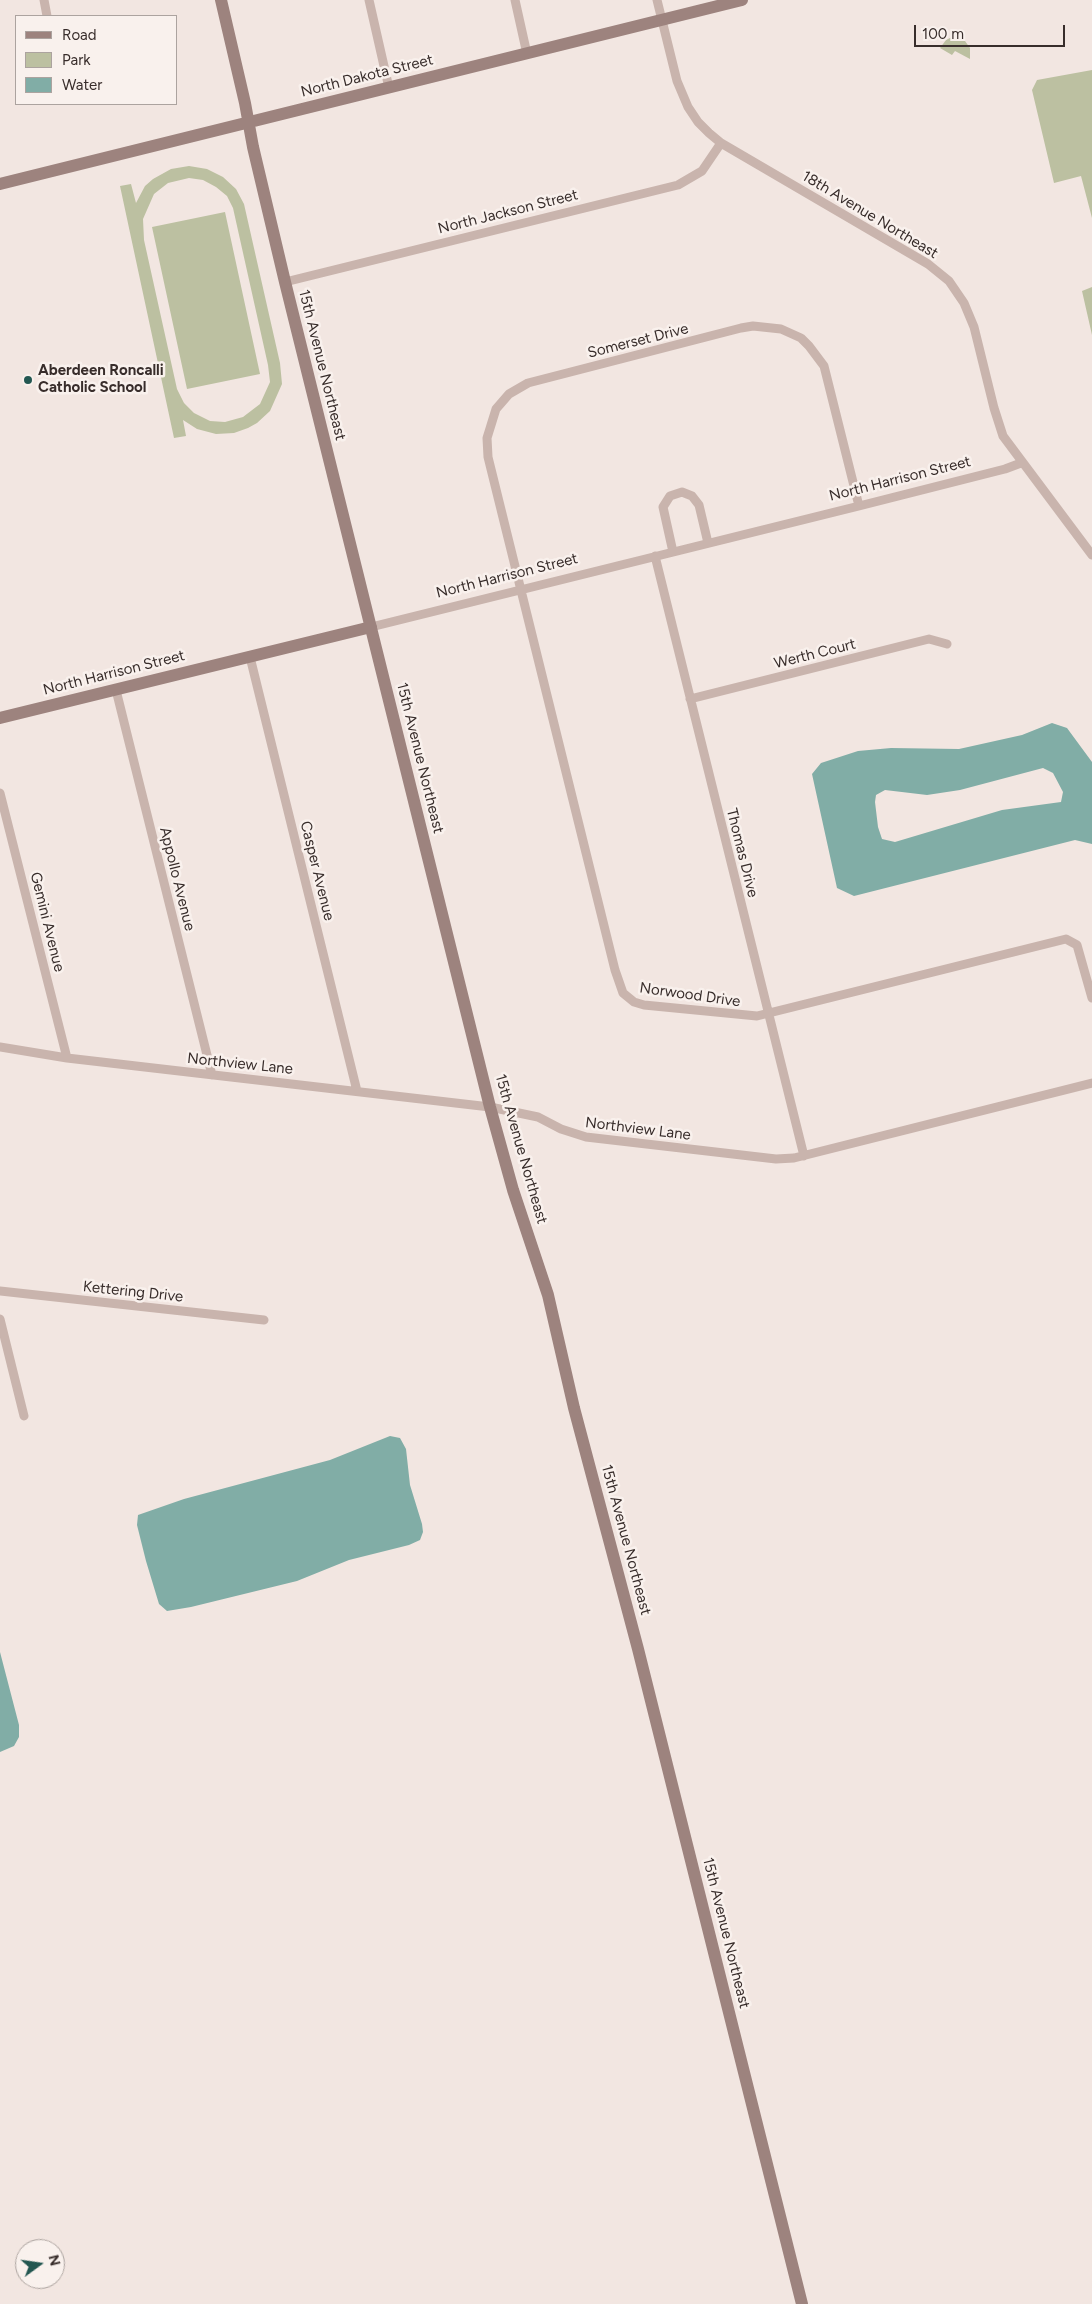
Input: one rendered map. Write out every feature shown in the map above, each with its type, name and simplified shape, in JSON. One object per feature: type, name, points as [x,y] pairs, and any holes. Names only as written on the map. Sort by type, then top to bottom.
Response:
[{"type":"street","points":[[44,0],[47,15]]},
{"type":"street","name":"15th Avenue Northeast","points":[[221,0],[285,282],[490,1107],[512,1190],[548,1295],[574,1408],[638,1649],[802,2304]]},
{"type":"street","points":[[369,0],[389,88]]},
{"type":"street","points":[[514,0],[527,54]]},
{"type":"street","name":"18th Avenue Northeast","points":[[657,0],[677,81],[688,108],[698,122],[721,143],[928,264],[949,281],[964,303],[974,327],[994,408],[1004,436],[1092,555]]},
{"type":"street","name":"North Dakota Street","points":[[0,184],[742,0]]},
{"type":"street","name":"North Jackson Street","points":[[285,282],[678,185],[702,171],[721,143]]},
{"type":"street","name":"Somerset Drive","points":[[520,590],[488,457],[488,431],[494,414],[502,401],[518,388],[528,383],[741,328],[753,326],[781,329],[800,338],[817,355],[828,378],[859,506]]},
{"type":"street","name":"North Harrison Street","points":[[0,718],[859,506],[1005,469],[1022,462]]},
{"type":"street","points":[[672,552],[663,507],[670,496],[682,492],[692,496],[699,505],[708,543]]},
{"type":"street","name":"Thomas Drive","points":[[655,556],[804,1156]]},
{"type":"street","name":"Norwood Drive","points":[[520,590],[615,970],[623,993],[634,1002],[644,1005],[747,1017],[769,1014],[1066,939],[1077,945],[1092,998]]},
{"type":"street","name":"Werth Court","points":[[690,699],[929,639],[947,644]]},
{"type":"street","name":"Casper Avenue","points":[[250,657],[357,1091]]},
{"type":"street","name":"Appollo Avenue","points":[[116,690],[212,1075]]},
{"type":"street","name":"Gemini Avenue","points":[[0,792],[66,1058]]},
{"type":"street","name":"Northview Lane","points":[[0,1047],[66,1058],[490,1107],[538,1117],[561,1129],[586,1137],[776,1159],[804,1156],[1092,1083]]},
{"type":"street","name":"Kettering Drive","points":[[0,1291],[264,1320]]},
{"type":"street","points":[[0,1319],[24,1416]]},
{"type":"green space","points":[[958,37],[965,41],[970,48],[970,59],[955,51],[952,55],[940,48],[946,40]]},
{"type":"green space","points":[[1092,70],[1092,218],[1081,176],[1054,183],[1032,90],[1037,80]]},
{"type":"green space","points":[[189,166],[207,169],[223,177],[236,189],[244,204],[280,363],[282,384],[270,411],[257,423],[234,433],[216,434],[197,429],[183,420],[186,436],[174,438],[120,186],[131,184],[136,203],[145,186],[171,169]],"holes":[[[189,178],[203,180],[227,196],[233,208],[268,365],[270,382],[260,404],[243,417],[225,422],[210,421],[194,413],[184,403],[177,389],[144,240],[143,219],[154,194],[168,183]]]},
{"type":"green space","points":[[225,212],[260,374],[187,389],[152,227]]},
{"type":"green space","points":[[1092,287],[1092,335],[1082,291]]},
{"type":"water","points":[[1052,723],[1067,728],[1092,762],[1092,844],[1075,840],[854,896],[837,888],[812,774],[821,763],[858,751],[891,748],[959,749],[1022,735]],"holes":[[[1043,768],[1053,773],[1063,792],[1061,802],[1002,810],[895,842],[882,839],[878,827],[875,802],[876,795],[885,790],[927,795],[960,790]]]},
{"type":"water","points":[[390,1436],[400,1438],[406,1449],[410,1485],[422,1524],[423,1532],[420,1540],[409,1545],[349,1560],[297,1581],[191,1607],[167,1611],[159,1604],[137,1525],[138,1515],[184,1499],[330,1460]]},
{"type":"water","points":[[0,1652],[19,1725],[19,1737],[14,1746],[0,1752]]},
{"type":"place","name":"Aberdeen Roncalli Catholic School","points":[[28,380]]}]
